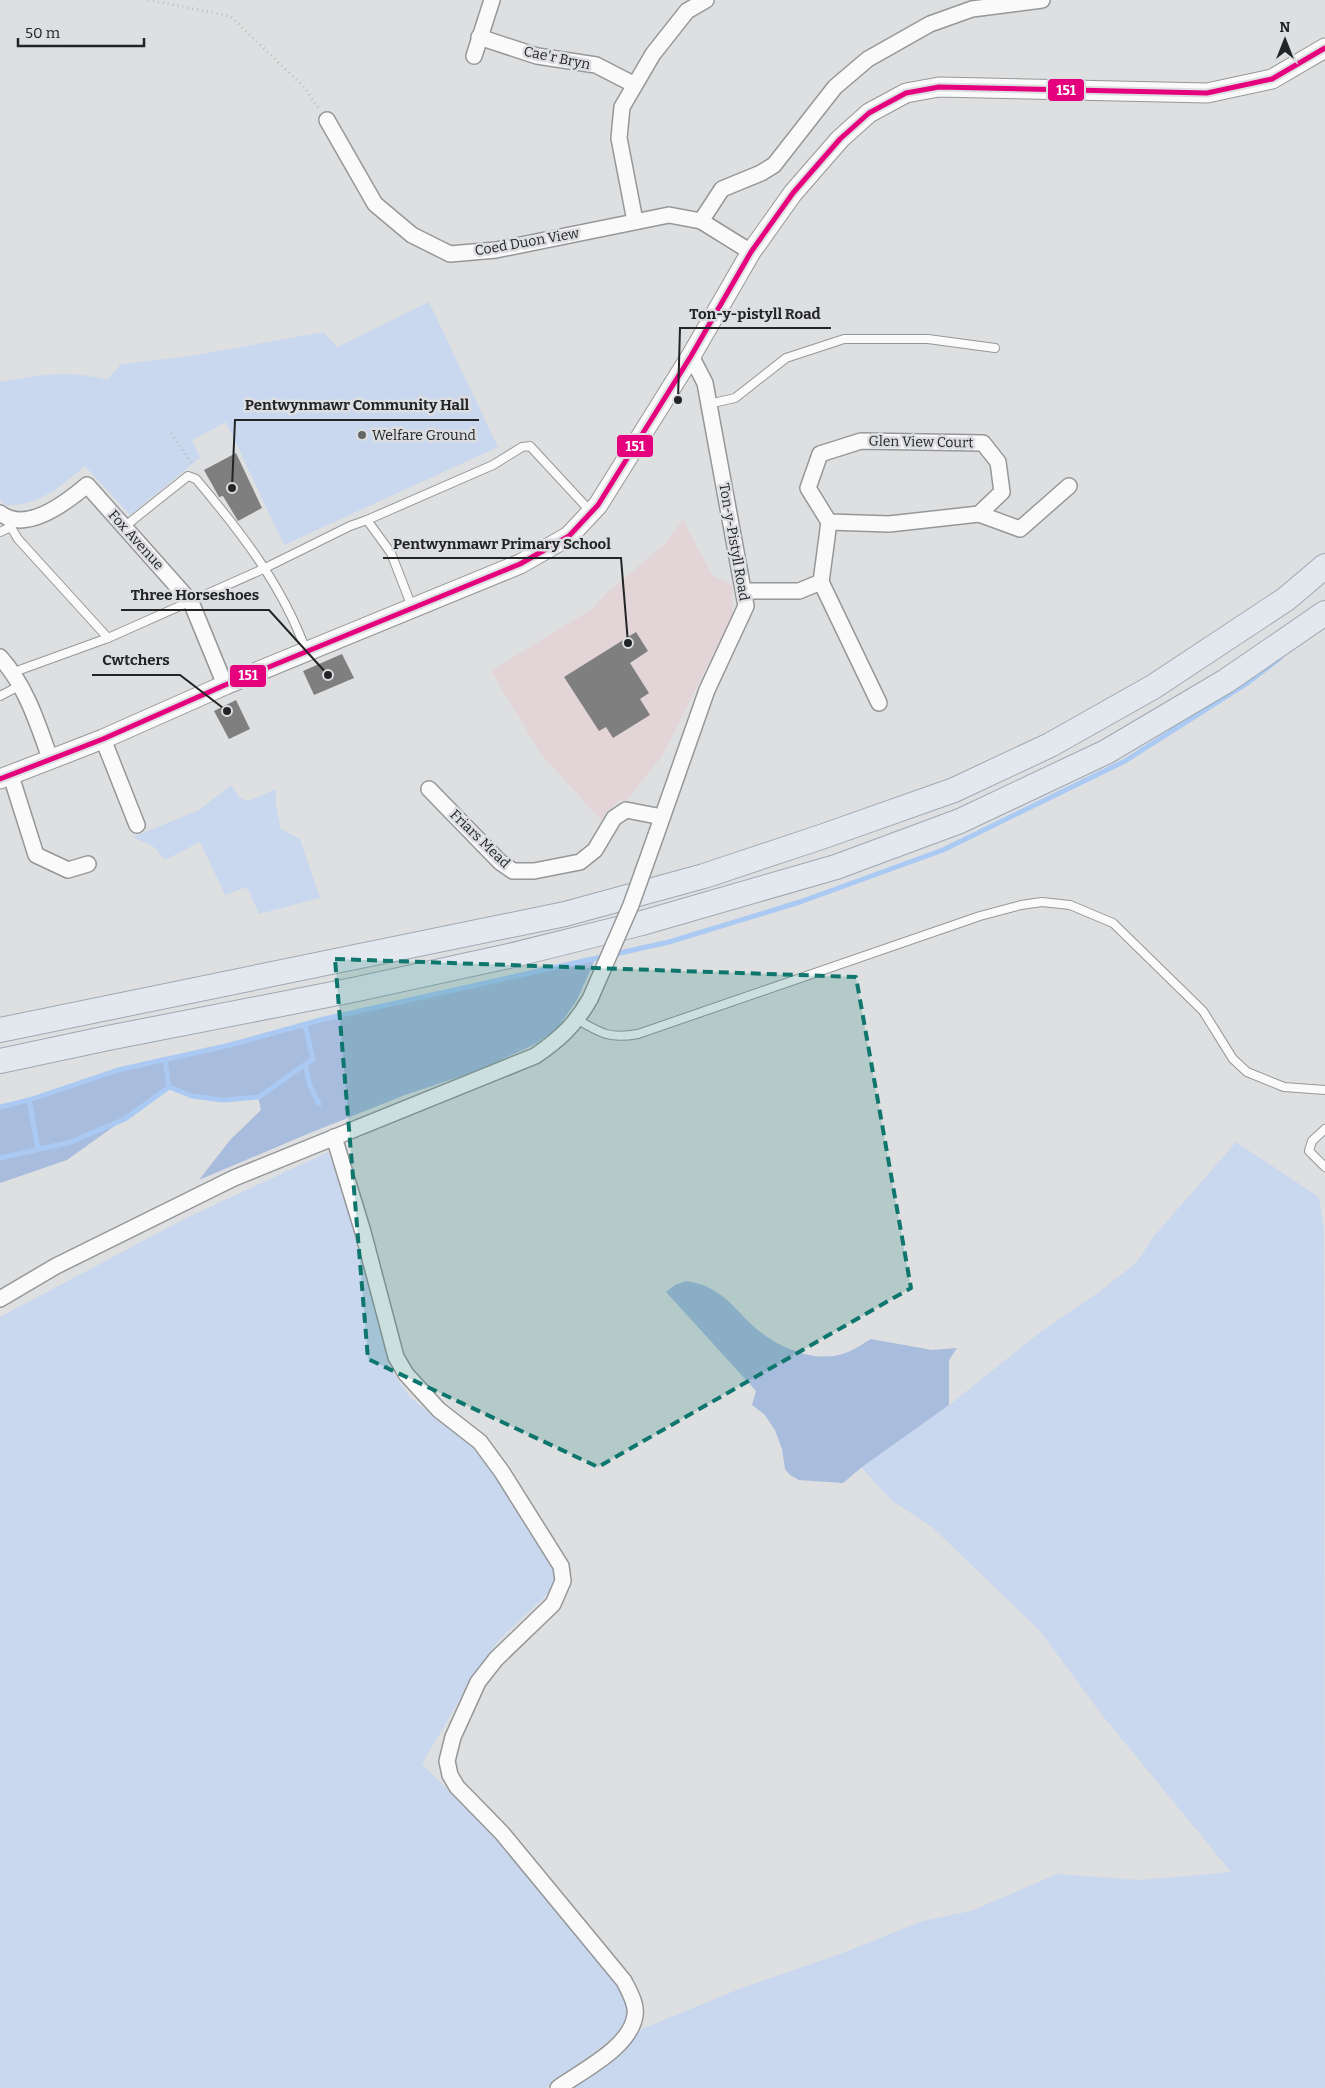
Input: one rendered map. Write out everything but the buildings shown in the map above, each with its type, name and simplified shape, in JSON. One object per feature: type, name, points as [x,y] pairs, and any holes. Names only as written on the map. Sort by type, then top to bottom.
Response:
[{"type":"main road","points":[[0,1030],[565,914],[704,876],[821,837],[954,790],[1050,745],[1153,687],[1286,599],[1325,566]]},
{"type":"main road","points":[[0,1061],[353,990],[509,956],[642,923],[836,867],[960,821],[1106,752],[1226,681],[1325,613]]},
{"type":"street","points":[[474,56],[478,37],[492,0]]},
{"type":"street","points":[[635,221],[619,138],[622,107],[652,54],[687,11],[706,0]]},
{"type":"street","points":[[701,221],[722,189],[761,173],[774,165],[835,87],[868,60],[930,24],[972,9],[1042,0]]},
{"type":"street","name":"Cae'r Bryn","points":[[478,37],[537,56],[596,65],[634,84]]},
{"type":"street","points":[[88,864],[68,870],[36,855],[6,778],[50,758],[103,739],[226,685],[520,564],[569,536],[592,512],[691,356],[752,252],[793,193],[840,139],[869,113],[906,93],[939,87],[1207,93],[1272,79],[1325,48]]},
{"type":"street","name":"Coed Duon View","points":[[327,120],[375,204],[412,236],[450,254],[496,250],[670,215],[701,221],[752,252]]},
{"type":"street","name":"Ton-y-Pistyll Road","points":[[0,1299],[56,1266],[234,1178],[535,1056],[557,1041],[578,1020],[590,998],[631,905],[707,690],[746,606],[705,383],[691,356]]},
{"type":"street","name":"Glen View Court","points":[[829,522],[808,488],[820,454],[861,441],[983,443],[998,462],[1002,492],[979,514]]},
{"type":"street","name":"Fox Avenue","points":[[5,519],[21,521],[63,505],[87,485],[191,602],[226,685]]},
{"type":"street","points":[[879,703],[822,582],[829,522],[889,524],[979,514],[1020,529],[1069,486]]},
{"type":"street","points":[[744,591],[799,591],[822,582]]},
{"type":"street","points":[[0,657],[30,700],[50,758]]},
{"type":"street","points":[[103,739],[137,825]]},
{"type":"street","name":"Friars Mead","points":[[429,789],[500,862],[513,871],[534,871],[580,862],[595,850],[614,818],[626,810],[662,818]]},
{"type":"street","points":[[334,1137],[360,1223],[396,1357],[406,1374],[439,1410],[480,1442],[502,1472],[561,1566],[563,1581],[553,1604],[496,1659],[478,1682],[453,1737],[447,1761],[450,1775],[457,1788],[502,1833],[536,1873],[624,1982],[631,1996],[636,2013],[629,2034],[620,2044],[558,2088]]},
{"type":"lane","points":[[709,404],[735,398],[786,358],[844,339],[928,339],[996,348]]},
{"type":"lane","points":[[0,696],[16,679],[191,602],[350,526],[493,465],[522,447],[530,446],[592,512]]},
{"type":"lane","points":[[124,527],[188,476],[196,479],[265,568],[296,623],[307,652]]},
{"type":"lane","points":[[0,532],[5,519]]},
{"type":"lane","points":[[5,519],[18,539],[108,638]]},
{"type":"lane","points":[[367,520],[391,553],[413,609]]},
{"type":"lane","points":[[578,1020],[600,1033],[617,1038],[638,1034],[980,916],[1042,902],[1070,905],[1114,924],[1203,1012],[1233,1059],[1247,1072],[1284,1086],[1325,1090]]},
{"type":"lane","points":[[1325,1129],[1312,1140],[1309,1151],[1325,1167]]},
{"type":"path","points":[[148,0],[230,16],[304,87],[327,120]]},
{"type":"path","points":[[171,433],[194,466],[192,478]]},
{"type":"highlighted area","points":[[335,959],[856,977],[911,1288],[598,1467],[368,1359]]},
{"type":"shaded area","points":[[429,302],[498,447],[284,545],[226,422],[192,440],[200,458],[130,515],[85,466],[58,488],[28,503],[5,505],[0,499],[0,382],[27,377],[67,374],[107,380],[121,364],[184,357],[324,332],[337,347]]},
{"type":"shaded area","points":[[683,520],[712,575],[732,585],[733,615],[662,756],[625,802],[620,800],[601,820],[541,754],[491,671],[592,609],[609,591],[665,544]]},
{"type":"shaded area","points":[[231,785],[240,798],[248,801],[276,789],[276,805],[281,829],[300,839],[320,898],[259,914],[247,887],[225,895],[200,842],[165,860],[154,847],[133,837],[199,810]]},
{"type":"shaded area","points":[[595,960],[577,1000],[557,1029],[535,1044],[480,1070],[405,1095],[199,1180],[230,1140],[261,1110],[258,1097],[223,1100],[192,1096],[169,1087],[67,1160],[0,1183],[0,1107],[29,1100],[118,1070],[230,1045],[324,1019]]},
{"type":"shaded area","points":[[1236,1142],[1319,1197],[1324,1231],[1325,2088],[569,2088],[644,2028],[739,1989],[845,1952],[922,1921],[971,1911],[1057,1874],[1140,1880],[1231,1872],[1102,1715],[1039,1630],[933,1528],[891,1500],[861,1467],[949,1405],[1043,1330],[1099,1292],[1137,1262],[1154,1236]]},
{"type":"shaded area","points":[[328,1152],[343,1189],[390,1368],[410,1397],[476,1450],[494,1475],[554,1571],[554,1588],[499,1640],[473,1677],[422,1764],[493,1834],[620,1986],[630,2013],[625,2029],[546,2088],[0,2088],[0,1317],[186,1218]]},
{"type":"shaded area","points":[[686,1281],[697,1283],[722,1295],[749,1322],[770,1338],[795,1351],[808,1355],[835,1356],[851,1351],[871,1339],[932,1350],[957,1348],[949,1360],[949,1405],[862,1467],[843,1483],[799,1480],[790,1475],[785,1469],[782,1449],[775,1430],[764,1414],[752,1405],[756,1391],[666,1292],[675,1285]]},
{"type":"waterway","points":[[0,1107],[29,1100],[118,1070],[230,1045],[324,1019],[669,942],[800,902],[943,850],[1125,761],[1246,684],[1280,658]]},
{"type":"waterway","points":[[0,1158],[71,1142],[125,1119],[169,1087],[192,1096],[223,1100],[259,1097],[313,1059],[305,1025]]},
{"type":"waterway","points":[[165,1060],[169,1087]]},
{"type":"waterway","points":[[305,1065],[310,1086],[319,1104]]},
{"type":"waterway","points":[[29,1100],[38,1149]]},
{"type":"transit line","name":"151","points":[[0,779],[103,739],[225,685],[520,564],[569,536],[598,505],[691,356],[751,252],[793,193],[840,139],[869,113],[906,93],[939,87],[1207,93],[1272,79],[1325,48]]},
{"type":"place","name":"Ton-y-pistyll Road","points":[[678,400]]},
{"type":"place","name":"Welfare Ground","points":[[362,435]]},
{"type":"place","name":"Pentwynmawr Community Hall","points":[[232,488]]},
{"type":"place","name":"Pentwynmawr Primary School","points":[[628,643]]},
{"type":"place","name":"Three Horseshoes","points":[[328,675]]},
{"type":"place","name":"Cwtchers","points":[[227,711]]}]
